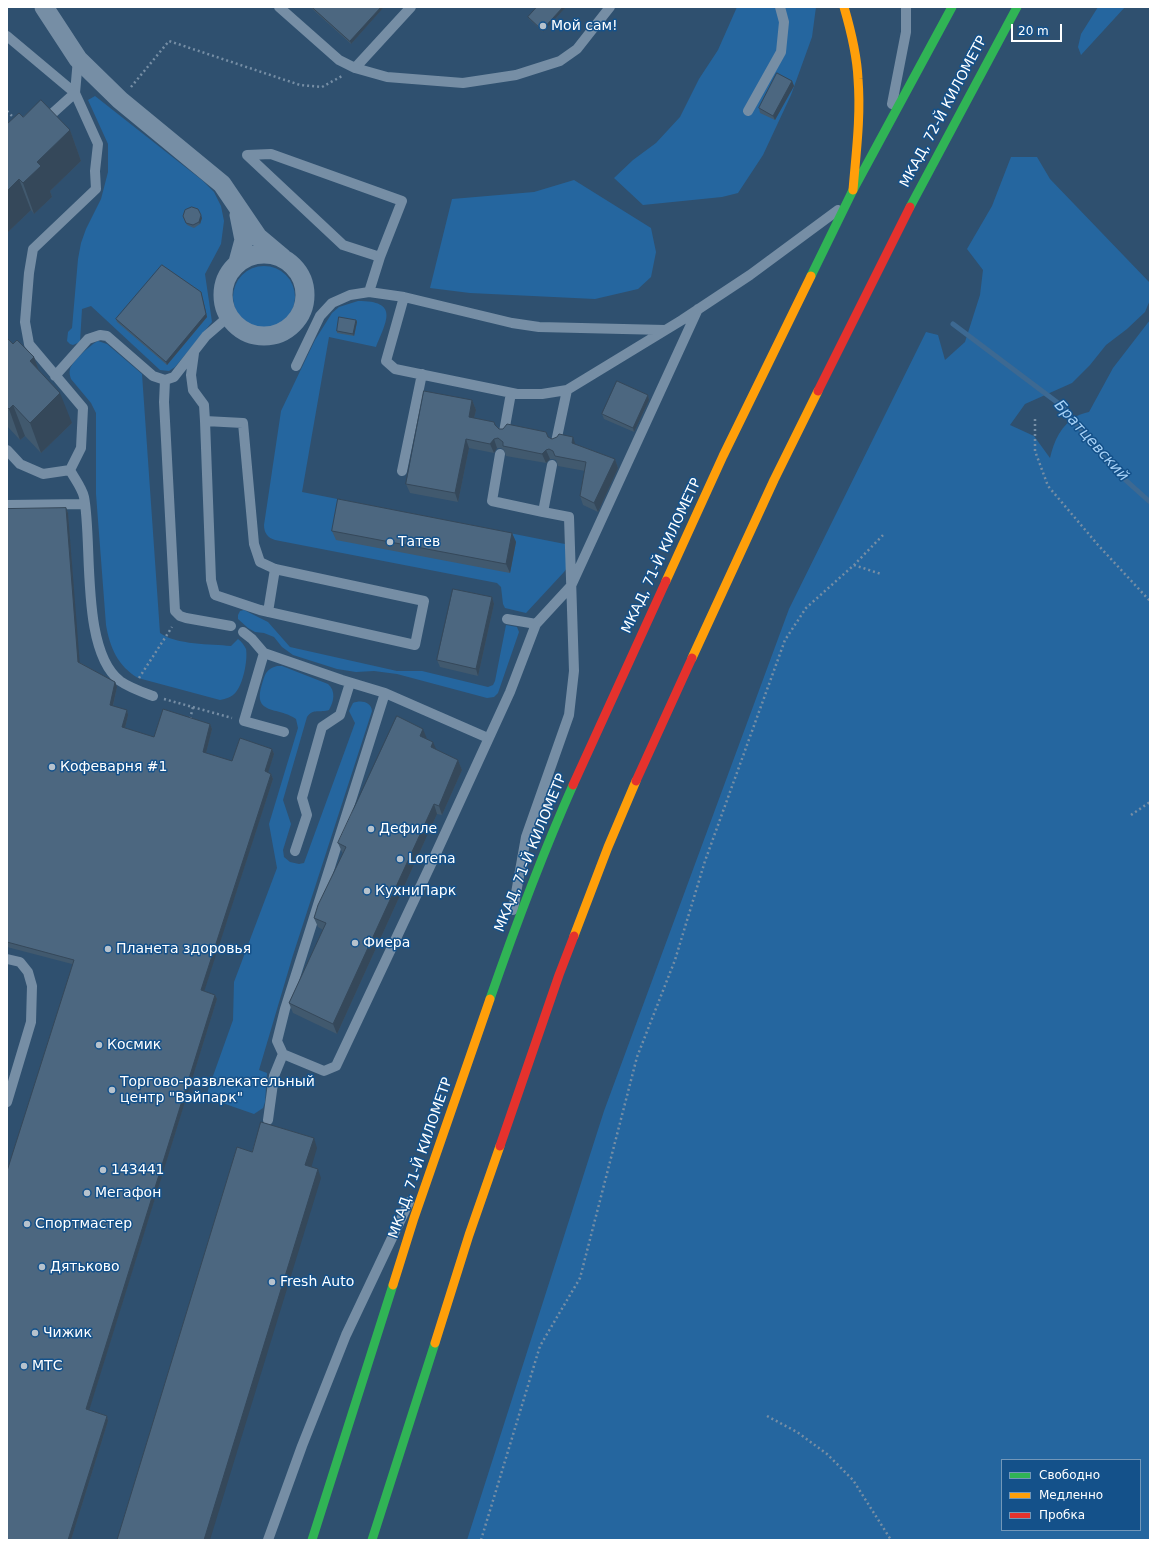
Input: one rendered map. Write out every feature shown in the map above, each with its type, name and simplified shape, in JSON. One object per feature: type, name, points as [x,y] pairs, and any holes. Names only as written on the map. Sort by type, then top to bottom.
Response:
[{"type":"main road","points":[[844,7],[857,65],[860,104],[853,190]]},
{"type":"main road","points":[[846,204],[952,7]]},
{"type":"main road","name":"МКАД, 72-Й КИЛОМЕТР","points":[[372,1540],[472,1228],[559,975],[608,847],[659,728],[774,480],[897,231],[1017,7]]},
{"type":"main road","name":"МКАД, 71-Й КИЛОМЕТР","points":[[312,1540],[414,1218],[505,955],[555,825],[723,456],[846,204]]},
{"type":"street","points":[[44,7],[78,59],[120,100],[222,184],[238,206],[258,237],[296,268],[303,282],[305,299],[301,314],[290,327],[274,335],[261,336],[246,333],[236,326],[228,317],[224,307],[222,293],[226,277],[238,262],[244,240],[238,206]]},
{"type":"street","points":[[238,262],[252,255],[267,254],[283,258]]},
{"type":"lane","points":[[279,7],[339,60],[355,68],[387,77],[463,82],[516,75],[560,61],[577,48],[610,7]]},
{"type":"lane","points":[[355,68],[411,7]]},
{"type":"lane","points":[[748,111],[781,52],[784,22],[780,7]]},
{"type":"lane","points":[[888,126],[906,32],[906,7]]},
{"type":"lane","points":[[7,36],[75,93],[98,144],[95,171],[96,189],[33,249],[29,272],[25,322],[25,344],[83,408],[81,448],[70,470]]},
{"type":"lane","points":[[30,135],[75,93],[78,59]]},
{"type":"lane","points":[[369,292],[380,257],[402,201],[272,154],[247,155],[343,245],[380,257]]},
{"type":"lane","points":[[404,297],[386,361],[395,368],[511,394],[542,394],[567,390],[682,320],[750,274],[846,204]]},
{"type":"lane","points":[[296,366],[320,316],[332,303],[350,295],[369,292],[404,297],[512,323],[539,327],[665,330]]},
{"type":"lane","points":[[385,692],[285,1009],[277,1040],[283,1054],[324,1071],[336,1066],[510,692],[536,624],[571,586],[698,309]]},
{"type":"lane","points":[[55,376],[88,338],[100,334],[107,336],[154,376],[165,380],[174,377],[206,336],[228,317]]},
{"type":"lane","points":[[194,353],[191,375],[193,390],[204,405],[211,580],[215,595],[268,612],[415,645],[424,601],[275,569],[260,562],[254,544],[243,423],[205,421]]},
{"type":"lane","points":[[402,471],[422,374]]},
{"type":"lane","points":[[165,380],[164,402],[175,611],[180,616],[231,626]]},
{"type":"lane","points":[[556,442],[567,390]]},
{"type":"lane","points":[[504,432],[511,394]]},
{"type":"lane","points":[[7,450],[20,464],[43,474],[70,470]]},
{"type":"lane","points":[[500,454],[492,501],[569,517],[574,671],[569,715],[526,838],[505,955]]},
{"type":"lane","points":[[543,512],[552,464]]},
{"type":"lane","points":[[70,470],[84,495],[93,624],[98,646],[108,667],[119,680],[131,688],[153,696]]},
{"type":"lane","points":[[7,505],[84,504]]},
{"type":"lane","points":[[268,612],[275,569]]},
{"type":"lane","points":[[507,619],[536,624]]},
{"type":"lane","points":[[243,632],[252,639],[264,653],[350,683],[385,692],[488,738]]},
{"type":"lane","points":[[264,653],[244,721],[284,732]]},
{"type":"lane","points":[[295,850],[306,815],[302,798],[322,727],[340,715],[350,683]]},
{"type":"lane","points":[[7,959],[20,962],[28,972],[32,986],[31,1022],[7,1102]]},
{"type":"lane","points":[[268,1120],[274,1076],[283,1054]]},
{"type":"lane","points":[[268,1540],[302,1446],[346,1335],[448,1123]]},
{"type":"path","points":[[120,100],[169,41],[300,85],[322,87],[355,68]]},
{"type":"path","points":[[7,111],[30,135]]},
{"type":"path","points":[[1036,419],[1035,451],[1048,486],[1098,545],[1150,601]]},
{"type":"path","points":[[481,1540],[540,1346],[580,1278],[637,1057],[675,960],[705,861],[785,640],[806,608],[854,565],[884,534]]},
{"type":"path","points":[[854,565],[881,574]]},
{"type":"path","points":[[131,688],[180,616]]},
{"type":"path","points":[[153,696],[244,721]]},
{"type":"path","points":[[189,721],[193,707]]},
{"type":"path","points":[[1131,815],[1150,802]]},
{"type":"path","points":[[767,1416],[797,1432],[832,1459],[853,1480],[891,1540]]},
{"type":"shaded area","points":[[737,7],[816,7],[812,37],[791,95],[763,155],[738,193],[722,197],[643,205],[614,178],[633,160],[656,143],[680,117],[699,79],[718,50]]},
{"type":"shaded area","points":[[1098,7],[1125,7],[1081,55],[1078,47],[1081,34]]},
{"type":"shaded area","points":[[95,96],[203,181],[214,192],[221,206],[224,221],[221,244],[205,274],[212,322],[175,367],[169,371],[160,370],[91,306],[82,309],[80,342],[73,345],[67,341],[68,332],[72,328],[78,259],[81,243],[86,229],[101,199],[108,172],[108,144],[88,100]]},
{"type":"shaded area","points":[[1011,157],[1037,157],[1050,179],[1150,283],[1150,300],[1145,312],[1127,329],[1106,345],[1090,365],[1072,383],[1025,404],[1010,425],[1034,436],[1050,458],[1056,440],[1062,429],[1077,416],[1089,412],[1113,368],[1150,320],[1150,1540],[467,1540],[604,1111],[789,609],[926,332],[938,335],[945,360],[965,342],[980,295],[983,270],[967,249],[992,206]]},
{"type":"shaded area","points":[[574,180],[651,228],[656,252],[651,277],[638,289],[595,299],[470,293],[430,288],[452,199],[534,192]]},
{"type":"shaded area","points":[[258,266],[270,266],[286,275],[293,285],[295,297],[293,309],[286,319],[270,328],[258,328],[247,323],[238,314],[233,303],[233,291],[238,280],[247,271]]},
{"type":"shaded area","points":[[358,301],[380,304],[385,308],[386,321],[384,328],[376,347],[329,337],[302,492],[575,546],[569,565],[564,572],[526,613],[505,608],[503,604],[501,587],[497,583],[275,540],[270,538],[266,533],[264,525],[281,411],[315,340],[332,313],[339,307]]},
{"type":"shaded area","points":[[98,341],[107,344],[142,374],[160,633],[175,640],[194,643],[231,646],[238,639],[241,641],[246,649],[244,672],[239,688],[234,694],[227,698],[220,700],[138,678],[120,662],[110,641],[106,625],[96,494],[96,413],[91,403],[71,379],[70,373],[71,366],[78,358]]},
{"type":"shaded area","points":[[244,610],[268,622],[290,647],[397,671],[422,671],[488,687],[493,685],[495,681],[506,625],[517,627],[519,632],[498,693],[494,697],[487,698],[397,674],[374,671],[356,672],[337,669],[293,655],[282,647],[274,637],[264,633],[255,632],[238,619],[240,611]]},
{"type":"shaded area","points":[[277,666],[282,666],[328,684],[333,693],[332,703],[329,710],[314,712],[309,714],[307,717],[283,800],[291,824],[283,850],[284,857],[290,862],[299,864],[304,863],[355,723],[349,711],[353,703],[365,702],[370,705],[372,711],[293,955],[259,1070],[267,1073],[265,1102],[263,1108],[254,1114],[211,1099],[208,1095],[208,1090],[233,1020],[234,982],[277,868],[269,824],[298,728],[296,719],[289,715],[268,709],[261,701],[260,694],[265,675],[268,670]]},
{"type":"building","points":[[312,7],[381,7],[350,41]]},
{"type":"building","name":"Мой сам!","points":[[537,7],[563,7],[542,30],[528,17]]},
{"type":"building","points":[[777,73],[792,81],[773,116],[759,108]]},
{"type":"building","points":[[41,100],[70,130],[37,162],[41,166],[23,183],[19,179],[7,191],[7,124],[19,113],[23,117]]},
{"type":"building","points":[[192,207],[198,209],[201,215],[199,222],[193,225],[186,223],[183,216],[185,210]]},
{"type":"building","points":[[162,265],[201,292],[206,314],[166,362],[116,319]]},
{"type":"building","points":[[339,317],[356,320],[353,334],[337,331]]},
{"type":"building","points":[[7,338],[13,344],[17,340],[34,357],[30,361],[60,393],[30,423],[13,405],[9,409],[7,407]]},
{"type":"building","points":[[617,381],[648,395],[633,428],[602,414]]},
{"type":"building","points":[[424,391],[472,400],[469,417],[494,422],[499,429],[503,429],[507,424],[546,432],[548,437],[552,439],[557,437],[559,434],[573,437],[572,443],[615,459],[594,503],[580,496],[586,462],[555,456],[553,451],[549,449],[542,454],[503,446],[503,442],[498,438],[494,439],[490,444],[466,439],[455,493],[406,484]]},
{"type":"building","points":[[338,499],[512,533],[506,564],[332,531]]},
{"type":"building","name":"Торгово-развлекательный центр \"Вэйпарк\"","points":[[66,508],[78,662],[115,682],[110,705],[127,710],[122,727],[154,737],[163,709],[210,724],[203,752],[232,761],[240,738],[272,749],[265,771],[271,774],[201,990],[215,995],[86,1409],[107,1416],[68,1540],[7,1540],[7,1171],[74,960],[7,942],[7,509]]},
{"type":"building","points":[[453,589],[492,597],[476,669],[437,660]]},
{"type":"building","name":"КухниПарк","points":[[397,716],[423,729],[420,736],[433,742],[431,747],[458,760],[439,806],[434,804],[333,1024],[289,1003],[326,923],[314,918],[318,905],[346,847],[338,843]]},
{"type":"building","points":[[261,1122],[314,1138],[305,1165],[318,1169],[204,1540],[117,1540],[237,1147],[252,1152]]},
{"type":"waterway","name":"Братцевский","points":[[953,324],[1062,406],[1111,467],[1150,502]]},
{"type":"traffic: fast","points":[[811,276],[853,190],[952,7]]},
{"type":"traffic: fast","points":[[910,207],[1017,7]]},
{"type":"traffic: fast","points":[[490,999],[529,891],[573,785]]},
{"type":"traffic: fast","points":[[312,1540],[393,1285]]},
{"type":"traffic: fast","points":[[372,1540],[435,1343]]},
{"type":"traffic: slow","points":[[844,7],[855,52],[859,93],[858,134],[853,190]]},
{"type":"traffic: slow","points":[[666,581],[723,456],[811,276]]},
{"type":"traffic: slow","points":[[692,658],[774,480],[818,391]]},
{"type":"traffic: slow","points":[[574,936],[608,847],[636,781]]},
{"type":"traffic: slow","points":[[393,1285],[414,1218],[490,999]]},
{"type":"traffic: slow","points":[[435,1343],[469,1235],[500,1146]]},
{"type":"traffic: jam","points":[[818,391],[910,207]]},
{"type":"traffic: jam","points":[[573,785],[666,581]]},
{"type":"traffic: jam","points":[[636,781],[692,658]]},
{"type":"traffic: jam","points":[[500,1146],[574,936]]},
{"type":"place","name":"Мой сам!","points":[[543,26]]},
{"type":"place","name":"Татев","points":[[390,542]]},
{"type":"place","name":"Кофеварня #1","points":[[52,767]]},
{"type":"place","name":"Дефиле","points":[[371,829]]},
{"type":"place","name":"Lorena","points":[[400,859]]},
{"type":"place","name":"КухниПарк","points":[[367,891]]},
{"type":"place","name":"Фиера","points":[[355,943]]},
{"type":"place","name":"Планета здоровья","points":[[108,949]]},
{"type":"place","name":"Космик","points":[[99,1045]]},
{"type":"place","name":"Торгово-развлекательный центр \"Вэйпарк\"","points":[[112,1090]]},
{"type":"place","name":"143441","points":[[103,1170]]},
{"type":"place","name":"Мегафон","points":[[87,1193]]},
{"type":"place","name":"Спортмастер","points":[[27,1224]]},
{"type":"place","name":"Дятьково","points":[[42,1267]]},
{"type":"place","name":"Fresh Auto","points":[[272,1282]]},
{"type":"place","name":"Чижик","points":[[35,1333]]},
{"type":"place","name":"МТС","points":[[24,1366]]}]
